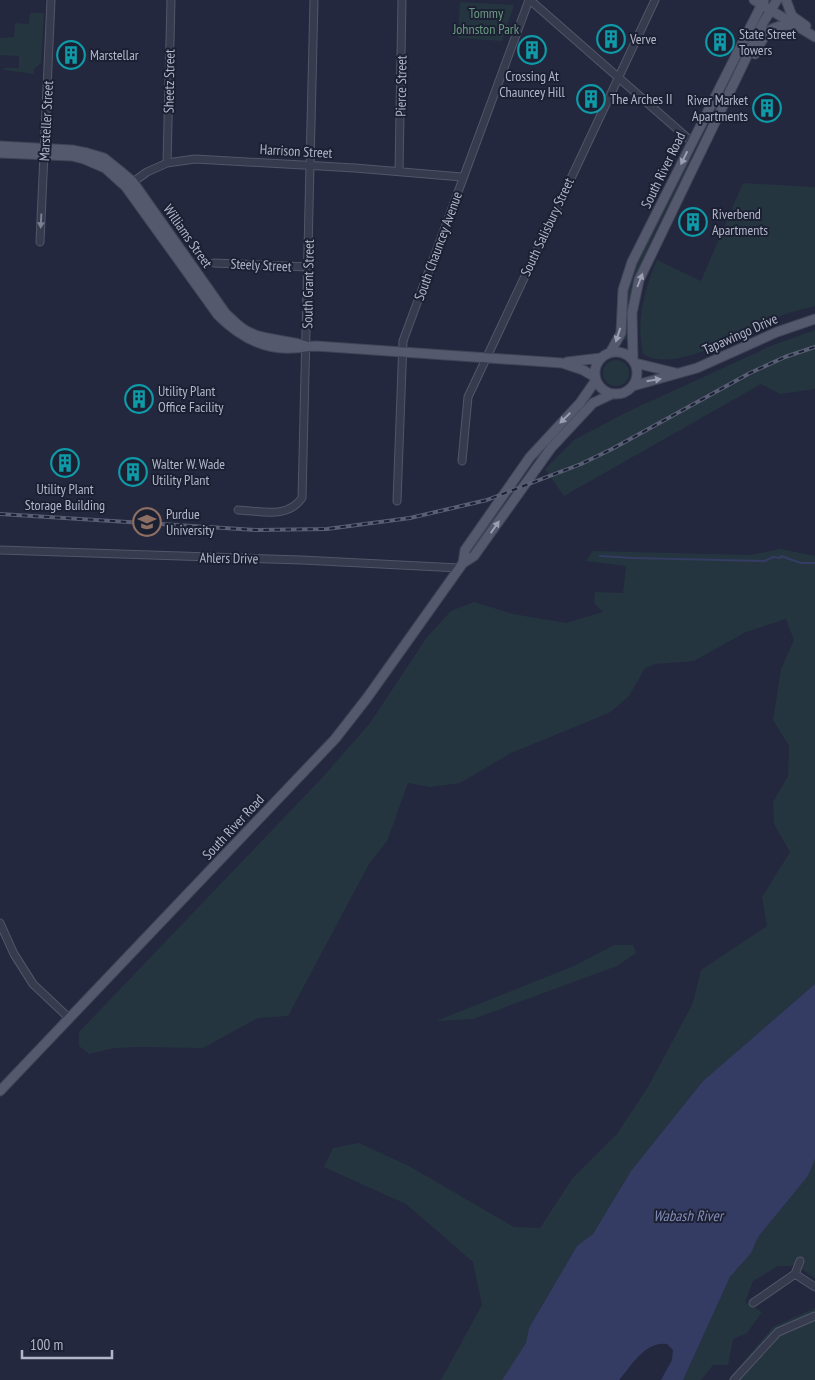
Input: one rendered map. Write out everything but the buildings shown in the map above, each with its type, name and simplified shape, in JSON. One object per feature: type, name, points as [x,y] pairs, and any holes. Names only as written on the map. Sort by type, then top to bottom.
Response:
[{"type":"main road","name":"South River Road","points":[[634,361],[632,313],[639,280],[698,156],[777,0]]},
{"type":"main road","points":[[786,0],[792,16],[815,31]]},
{"type":"main road","points":[[760,2],[770,11],[815,37]]},
{"type":"main road","name":"South River Road","points":[[610,353],[621,332],[623,290],[632,262],[689,140],[731,66],[760,2]]},
{"type":"main road","points":[[742,69],[754,57],[766,32],[774,27],[793,25]]},
{"type":"main road","points":[[698,156],[696,151],[698,145],[722,94],[731,66]]},
{"type":"main road","points":[[0,146],[44,152]]},
{"type":"main road","name":"Williams Street","points":[[44,152],[72,150],[104,158],[133,182],[226,314],[244,329],[262,337],[306,346],[562,363],[601,358]]},
{"type":"main road","points":[[0,153],[44,152]]},
{"type":"main road","name":"Williams Street","points":[[44,152],[84,159],[105,168],[117,177],[218,315],[234,330],[245,337],[270,346],[294,348],[306,346]]},
{"type":"main road","name":"Tapawingo Drive","points":[[632,386],[697,368],[777,332],[815,319]]},
{"type":"main road","points":[[610,353],[623,353],[634,361],[636,375],[632,386],[623,393],[612,394],[605,391],[595,379],[597,364],[601,358],[610,353]]},
{"type":"main road","name":"Tapawingo Drive","points":[[634,361],[676,373]]},
{"type":"main road","name":"Williams Street","points":[[562,363],[583,370],[595,379]]},
{"type":"main road","name":"South River Road","points":[[461,565],[465,550],[530,457],[580,403],[595,379]]},
{"type":"main road","name":"South River Road","points":[[0,1091],[335,739],[367,698],[461,565],[474,556],[551,448],[593,403],[612,394]]},
{"type":"street","name":"Marsteller Street","points":[[40,242],[51,0]]},
{"type":"street","name":"Sheetz Street","points":[[168,162],[171,0]]},
{"type":"street","name":"South Grant Street","points":[[238,510],[287,512],[296,507],[302,498],[314,0]]},
{"type":"street","name":"Pierce Street","points":[[399,171],[402,0]]},
{"type":"street","points":[[530,0],[689,140]]},
{"type":"street","name":"South Chauncey Avenue","points":[[397,502],[403,341],[462,177],[530,0]]},
{"type":"street","name":"South Salisbury Street","points":[[462,462],[466,406],[486,358],[655,0]]},
{"type":"street","name":"Harrison Street","points":[[133,182],[147,172],[168,162],[195,159],[310,165],[462,177]]},
{"type":"street","name":"Steely Street","points":[[214,263],[308,267]]},
{"type":"street","name":"Ahlers Drive","points":[[0,550],[461,565]]},
{"type":"street","points":[[0,923],[14,954],[33,984],[69,1018]]},
{"type":"street","points":[[754,1304],[795,1274],[800,1261]]},
{"type":"street","points":[[795,1274],[815,1287]]},
{"type":"street","points":[[734,1380],[778,1332],[815,1316]]},
{"type":"green space","name":"Tommy Johnston Park","points":[[460,2],[514,5],[502,41],[458,38]]},
{"type":"green space","points":[[30,13],[44,13],[41,63],[34,69],[34,74],[4,70],[4,68],[19,68],[19,56],[0,55],[0,38],[14,37],[15,23],[29,24]]},
{"type":"green space","points":[[689,157],[692,160],[659,225],[640,268],[630,315],[628,340],[624,340],[625,308],[633,271]]},
{"type":"green space","points":[[743,183],[815,187],[815,306],[782,315],[692,355],[674,359],[657,359],[643,354],[640,330],[641,318],[648,283],[657,260],[701,281]]},
{"type":"green space","points":[[815,330],[815,389],[780,394],[761,384],[564,496],[545,469],[574,440],[627,412],[773,345]]},
{"type":"green space","points":[[616,360],[625,364],[629,373],[625,382],[616,386],[607,382],[603,373],[607,364]]},
{"type":"green space","points":[[780,549],[815,556],[815,984],[703,1081],[631,1171],[593,1234],[577,1246],[529,1328],[526,1343],[502,1380],[441,1380],[482,1305],[473,1262],[406,1204],[324,1167],[333,1148],[359,1143],[409,1166],[514,1227],[540,1228],[572,1179],[617,1134],[648,1087],[693,1003],[701,970],[767,926],[762,897],[790,852],[774,824],[773,802],[788,776],[789,746],[773,720],[781,669],[794,640],[786,619],[746,632],[694,661],[656,664],[645,668],[629,696],[609,713],[511,753],[460,783],[430,787],[408,783],[387,841],[369,864],[288,1016],[258,1018],[203,1048],[114,1048],[89,1054],[79,1046],[79,1032],[322,778],[370,723],[427,637],[451,611],[474,602],[513,614],[566,623],[603,612],[594,603],[595,592],[623,593],[626,566],[586,561],[593,551],[751,555]]},
{"type":"green space","points":[[614,945],[633,945],[636,953],[617,966],[473,1019],[436,1021],[574,966]]},
{"type":"green space","points":[[815,1159],[815,1278],[797,1266],[778,1266],[753,1281],[745,1302],[762,1312],[747,1333],[733,1339],[728,1365],[713,1365],[701,1380],[683,1380],[730,1277],[750,1254],[758,1237],[808,1176]]},
{"type":"green space","points":[[815,1308],[815,1380],[728,1380],[773,1327]]},
{"type":"water","name":"Wabash River","points":[[815,984],[815,1159],[808,1176],[758,1237],[751,1253],[730,1277],[683,1380],[661,1380],[672,1360],[673,1350],[667,1344],[659,1344],[652,1346],[640,1355],[619,1380],[502,1380],[526,1343],[529,1328],[577,1246],[593,1234],[631,1171],[703,1081]]},
{"type":"waterway","points":[[600,556],[765,561],[773,557],[780,558],[781,556],[801,563],[815,563]]},
{"type":"railway","points":[[0,514],[256,530],[327,529],[410,518],[487,500],[581,464],[750,373],[785,357],[815,347]]},
{"type":"place","name":"Verve","points":[[611,39]]},
{"type":"place","name":"State Street Towers","points":[[720,42]]},
{"type":"place","name":"Crossing At Chauncey Hill","points":[[532,50]]},
{"type":"place","name":"Marstellar","points":[[71,55]]},
{"type":"place","name":"The Arches II","points":[[591,99]]},
{"type":"place","name":"River Market Apartments","points":[[767,108]]},
{"type":"place","name":"Riverbend Apartments","points":[[693,222]]},
{"type":"place","name":"Utility Plant Office Facility","points":[[139,399]]},
{"type":"place","name":"Utility Plant Storage Building","points":[[65,463]]},
{"type":"place","name":"Walter W. Wade Utility Plant","points":[[133,472]]},
{"type":"place","name":"Purdue University","points":[[147,522]]}]
